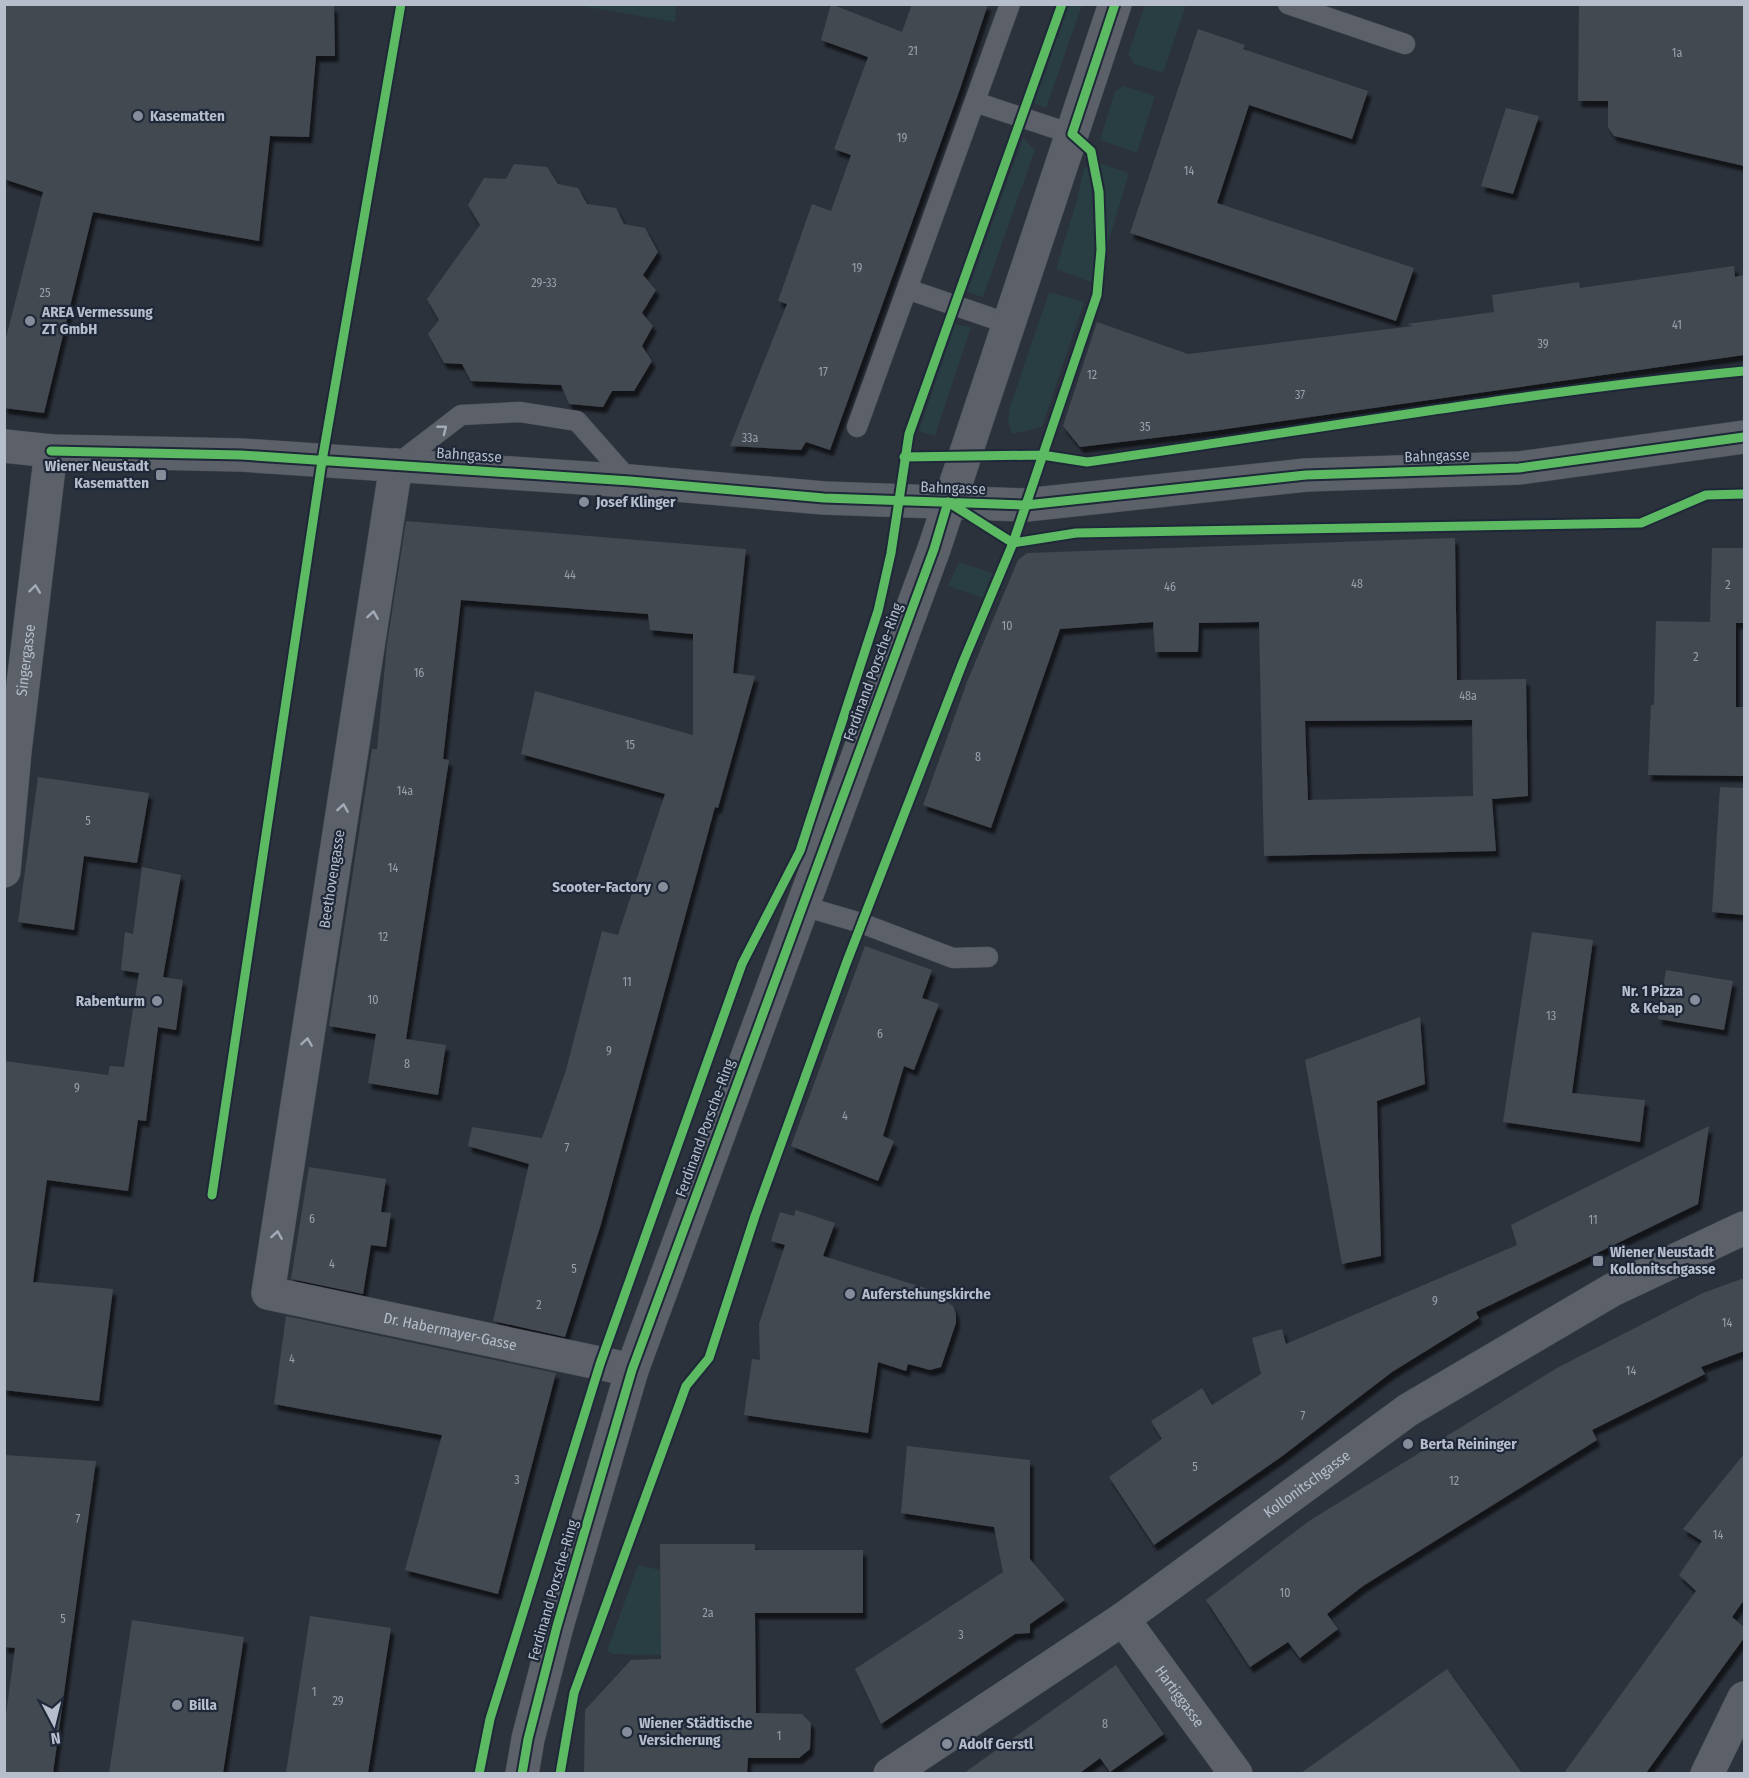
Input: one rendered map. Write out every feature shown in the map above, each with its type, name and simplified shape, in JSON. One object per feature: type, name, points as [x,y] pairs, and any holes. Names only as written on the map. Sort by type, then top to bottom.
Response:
[{"type":"street","name":"Ferdinand Porsche-Ring","points":[[522,1773],[528,1738],[557,1626],[632,1370],[934,549],[1115,4]]},
{"type":"street","name":"Bahngasse","points":[[4,446],[51,451],[240,454],[630,480],[824,498],[1026,505],[1306,475],[1519,468],[1744,437]]},
{"type":"street","name":"Singergasse","points":[[4,871],[10,750],[51,451]]},
{"type":"street","name":"Beethovengasse","points":[[268,1293],[396,465]]},
{"type":"street","name":"Kollonitschgasse","points":[[890,1773],[1123,1619],[1408,1410],[1612,1290],[1744,1228]]},
{"type":"street","name":"Dr. Habermayer-Gasse","points":[[268,1293],[632,1370]]},
{"type":"street","name":"Hartiggasse","points":[[1123,1619],[1236,1773]]},
{"type":"street","points":[[1707,1773],[1744,1698]]},
{"type":"lane","points":[[857,427],[1010,4]]},
{"type":"lane","points":[[1288,4],[1405,44]]},
{"type":"lane","points":[[975,102],[1072,134]]},
{"type":"lane","points":[[908,289],[1009,324]]},
{"type":"lane","points":[[396,465],[461,415],[520,412],[577,421],[630,480]]},
{"type":"lane","points":[[803,906],[861,923],[952,958],[988,957]]},
{"type":"green space","points":[[576,5],[676,5],[675,22]]},
{"type":"green space","points":[[1069,5],[1082,5],[1046,108],[1034,103]]},
{"type":"green space","points":[[1145,5],[1186,5],[1163,73],[1134,64],[1128,54]]},
{"type":"green space","points":[[1124,86],[1155,96],[1137,153],[1100,140],[1115,91]]},
{"type":"green space","points":[[1023,138],[1035,150],[983,297],[967,292]]},
{"type":"green space","points":[[1099,163],[1129,173],[1107,247],[1104,192]]},
{"type":"green space","points":[[1090,167],[1097,253],[1093,283],[1056,269],[1077,200],[1084,168]]},
{"type":"green space","points":[[1049,292],[1084,302],[1042,427],[1012,434],[1008,420],[1010,407]]},
{"type":"green space","points":[[955,324],[971,327],[935,436],[919,431]]},
{"type":"green space","points":[[959,562],[992,573],[983,598],[948,586]]},
{"type":"green space","points":[[638,1565],[660,1570],[661,1655],[614,1654],[607,1651]]},
{"type":"building","name":"Kasematten","points":[[4,4],[334,6],[335,56],[316,56],[309,137],[270,136],[259,241],[93,212],[44,413],[4,408],[4,346],[43,192],[4,179]]},
{"type":"building","points":[[831,4],[902,32],[912,4],[988,4],[960,89],[830,450],[806,442],[801,450],[730,446],[787,304],[778,301],[812,204],[831,211],[851,155],[834,149],[868,57],[821,40]]},
{"type":"building","points":[[1579,4],[1744,4],[1744,166],[1614,136],[1608,127],[1608,101],[1578,101]]},
{"type":"building","points":[[1198,29],[1245,45],[1243,49],[1368,91],[1352,139],[1249,105],[1217,203],[1414,268],[1396,321],[1130,233]]},
{"type":"building","points":[[1506,108],[1539,116],[1513,194],[1481,186]]},
{"type":"building","points":[[514,164],[547,167],[558,184],[578,188],[587,204],[616,208],[624,224],[645,228],[658,252],[643,275],[656,290],[642,313],[653,326],[642,346],[652,361],[634,391],[612,391],[603,407],[569,404],[561,385],[471,381],[462,364],[444,363],[428,334],[439,320],[427,299],[480,225],[468,205],[484,178],[506,179]]},
{"type":"building","points":[[1734,266],[1735,277],[1744,275],[1744,355],[1212,431],[1080,447],[1063,426],[1097,322],[1188,354],[1413,326],[1407,324],[1494,312],[1492,295],[1579,282],[1580,288]]},
{"type":"building","points":[[406,521],[746,549],[733,673],[755,676],[718,808],[715,807],[601,1224],[565,1337],[493,1321],[529,1164],[468,1146],[472,1127],[542,1138],[566,1070],[602,931],[618,935],[665,794],[521,754],[535,691],[693,735],[693,634],[650,630],[648,614],[461,600],[443,759],[449,760],[406,1039],[446,1045],[438,1095],[368,1083],[376,1034],[329,1026],[372,749],[377,749],[387,644]]},
{"type":"building","points":[[1455,538],[1457,680],[1526,679],[1528,796],[1492,799],[1496,851],[1264,856],[1259,622],[1199,623],[1198,652],[1155,652],[1153,622],[1060,629],[991,828],[923,805],[967,682],[1018,560],[1027,553]],"holes":[[[1472,720],[1473,796],[1308,800],[1305,721]]]},
{"type":"building","points":[[1712,548],[1744,548],[1744,623],[1736,623],[1736,707],[1744,707],[1744,776],[1648,775],[1651,705],[1654,705],[1656,621],[1710,622]]},
{"type":"building","points":[[38,777],[149,793],[137,863],[84,856],[74,930],[18,922]]},
{"type":"building","points":[[1720,787],[1744,788],[1744,915],[1712,912]]},
{"type":"building","points":[[142,867],[181,875],[163,977],[183,980],[176,1030],[158,1027],[146,1121],[138,1120],[128,1191],[47,1180],[33,1282],[113,1289],[99,1401],[4,1390],[4,1061],[108,1075],[110,1066],[124,1067],[139,973],[121,970],[125,932],[133,934]]},
{"type":"building","points":[[1532,932],[1593,940],[1572,1093],[1645,1100],[1640,1142],[1503,1122]]},
{"type":"building","points":[[865,946],[932,970],[922,998],[939,1004],[914,1070],[904,1066],[883,1136],[894,1141],[878,1181],[791,1146]]},
{"type":"building","name":"Nr. 1 Pizza & Kebap","points":[[1666,970],[1733,981],[1724,1030],[1658,1019]]},
{"type":"building","points":[[1420,1017],[1425,1084],[1377,1101],[1381,1256],[1342,1264],[1305,1060]]},
{"type":"building","points":[[1709,1126],[1698,1204],[1476,1312],[1479,1318],[1392,1372],[1281,1457],[1154,1545],[1109,1477],[1162,1439],[1151,1421],[1202,1388],[1212,1405],[1261,1374],[1252,1338],[1282,1329],[1286,1344],[1517,1245],[1511,1225]]},
{"type":"building","points":[[309,1167],[386,1179],[381,1212],[391,1213],[386,1247],[371,1245],[363,1294],[291,1279]]},
{"type":"building","name":"Auferstehungskirche","points":[[796,1210],[835,1223],[823,1256],[928,1289],[953,1306],[956,1314],[956,1323],[941,1367],[930,1370],[908,1364],[906,1371],[878,1362],[868,1433],[744,1415],[752,1359],[760,1360],[759,1324],[785,1245],[771,1241],[780,1212],[794,1216]]},
{"type":"building","points":[[1744,1278],[1744,1351],[1701,1367],[1705,1374],[1592,1430],[1597,1440],[1363,1586],[1327,1614],[1338,1629],[1300,1658],[1288,1642],[1250,1667],[1206,1600],[1309,1521],[1557,1368],[1703,1293]]},
{"type":"building","points":[[286,1316],[556,1373],[498,1594],[405,1570],[442,1435],[274,1404]]},
{"type":"building","points":[[907,1446],[1030,1460],[1030,1559],[1065,1600],[1030,1624],[1030,1633],[1015,1634],[881,1724],[855,1669],[1003,1572],[994,1527],[901,1513]]},
{"type":"building","points":[[1744,1454],[1744,1600],[1732,1617],[1744,1627],[1744,1638],[1646,1773],[1564,1773],[1696,1591],[1679,1575],[1702,1541],[1683,1529]]},
{"type":"building","points":[[4,1455],[96,1461],[53,1773],[4,1773],[4,1729],[15,1648],[4,1647]]},
{"type":"building","points":[[660,1544],[755,1544],[755,1550],[863,1550],[863,1613],[755,1613],[756,1713],[802,1714],[811,1723],[810,1749],[799,1758],[748,1758],[747,1773],[584,1773],[585,1710],[631,1660],[661,1659]]},
{"type":"building","points":[[310,1616],[391,1628],[368,1773],[286,1773]]},
{"type":"building","name":"Billa","points":[[132,1620],[244,1637],[223,1773],[109,1773]]},
{"type":"building","points":[[1116,1665],[1164,1734],[1110,1772],[1100,1758],[1080,1773],[964,1773]]},
{"type":"building","points":[[1447,1669],[1522,1773],[1301,1773]]},
{"type":"cycle path","points":[[212,1195],[322,461],[401,4]]},
{"type":"cycle path","points":[[479,1774],[490,1719],[600,1364],[742,964],[800,851],[878,611],[891,553],[909,434],[1062,4]]},
{"type":"cycle path","points":[[560,1774],[574,1693],[686,1386],[709,1358],[755,1216],[846,964],[963,662],[1013,543],[1097,295],[1101,250],[1099,192],[1091,151],[1072,134],[1115,4]]},
{"type":"cycle path","points":[[904,457],[1042,455],[1087,462],[1497,401],[1744,371]]},
{"type":"cycle path","points":[[51,451],[241,455],[630,481],[824,498],[1026,505],[1306,475],[1519,468],[1744,437]]},
{"type":"cycle path","points":[[948,502],[1013,543],[1076,533],[1641,523],[1706,495],[1744,494]]},
{"type":"cycle path","points":[[522,1774],[528,1739],[557,1626],[632,1370],[934,549],[948,502]]},
{"type":"place","name":"Kasematten","points":[[138,116]]},
{"type":"place","name":"AREA Vermessung ZT GmbH","points":[[30,321]]},
{"type":"place","name":"Wiener Neustadt Kasematten","points":[[161,475]]},
{"type":"place","name":"Josef Klinger","points":[[584,502]]},
{"type":"place","name":"Scooter-Factory","points":[[663,887]]},
{"type":"place","name":"Nr. 1 Pizza & Kebap","points":[[1695,1000]]},
{"type":"place","name":"Rabenturm","points":[[157,1001]]},
{"type":"place","name":"Wiener Neustadt Kollonitschgasse","points":[[1598,1261]]},
{"type":"place","name":"Auferstehungskirche","points":[[850,1294]]},
{"type":"place","name":"Berta Reininger","points":[[1408,1444]]},
{"type":"place","name":"Billa","points":[[177,1705]]},
{"type":"place","name":"Wiener Städtische Versicherung","points":[[627,1732]]},
{"type":"place","name":"Adolf Gerstl","points":[[947,1744]]}]
